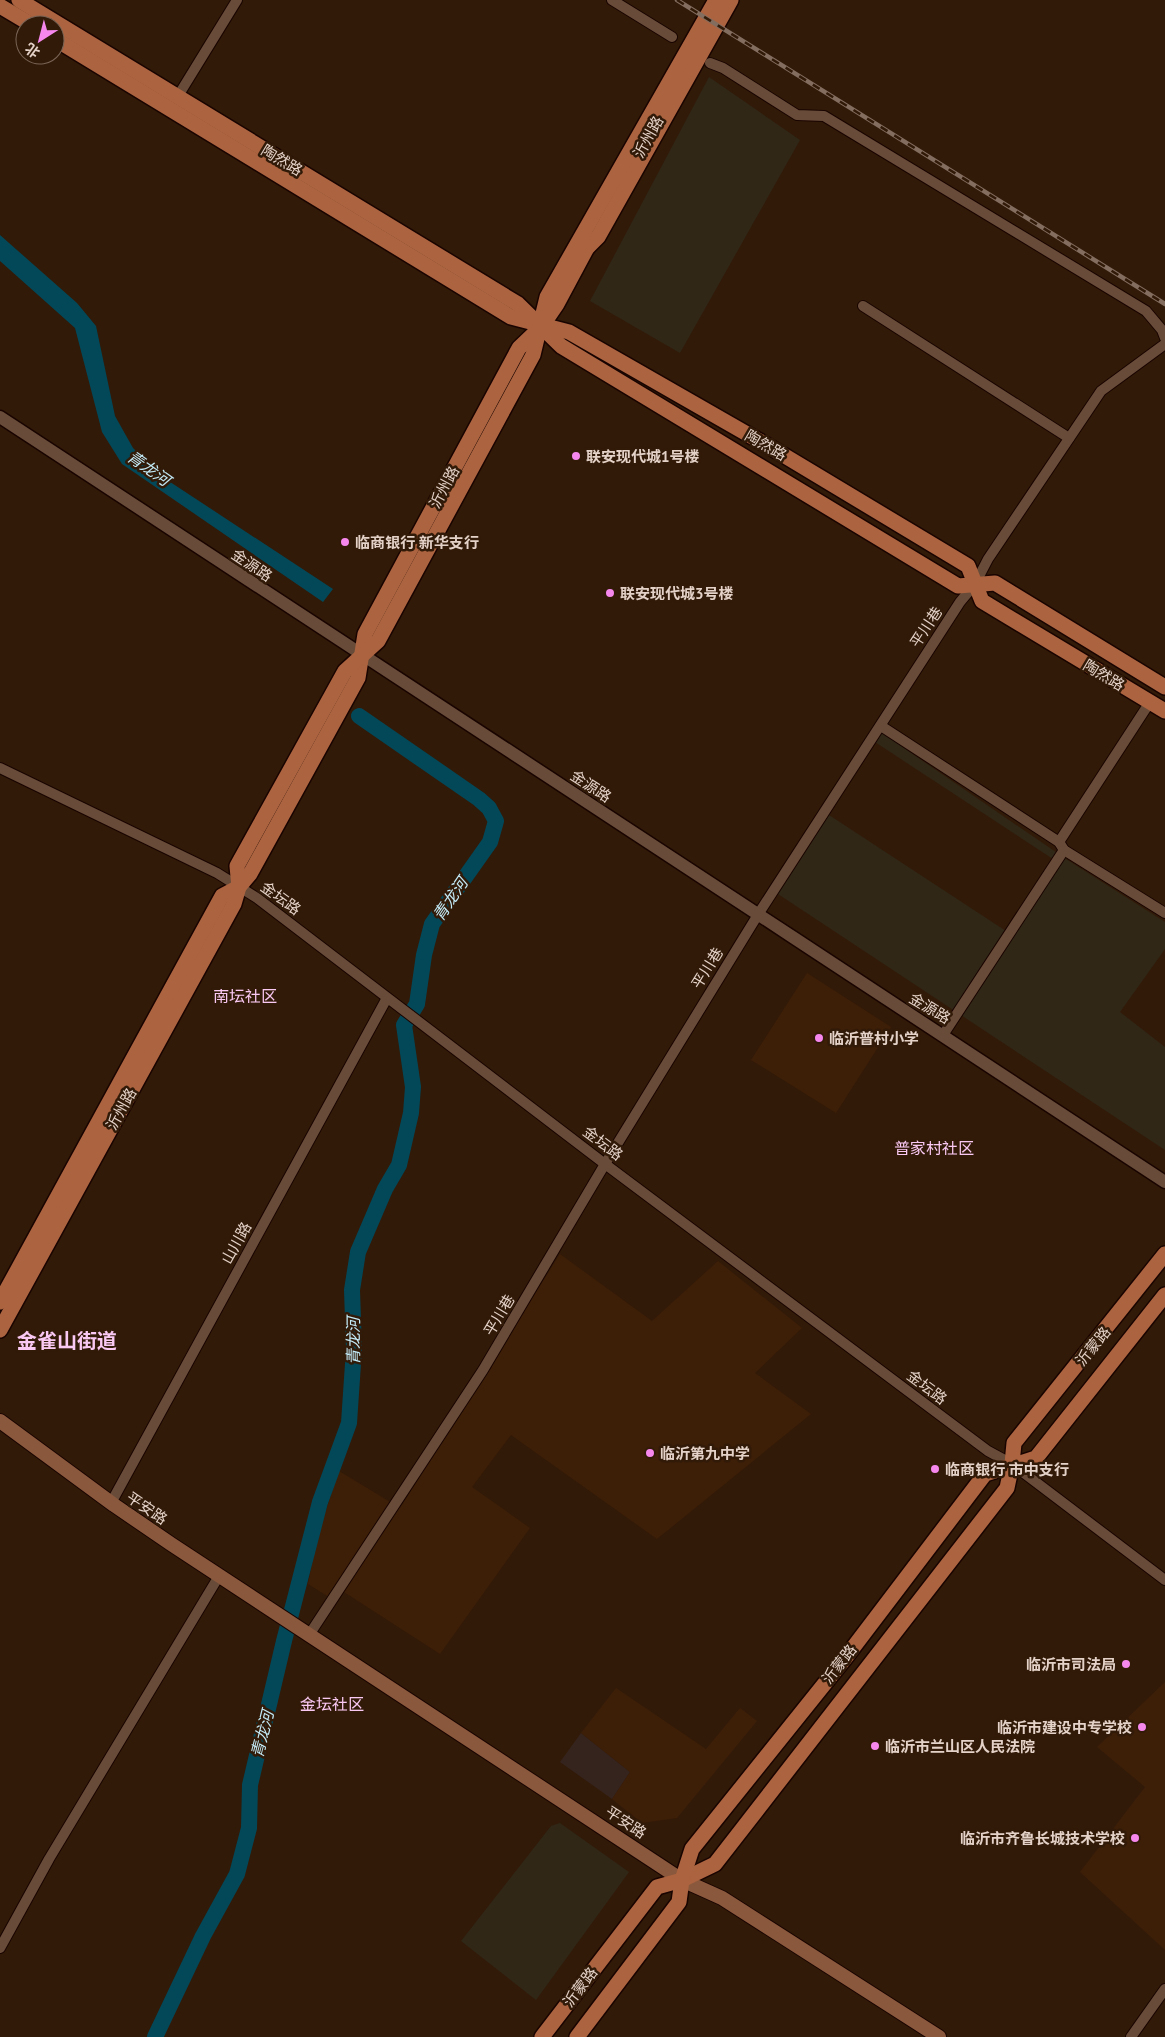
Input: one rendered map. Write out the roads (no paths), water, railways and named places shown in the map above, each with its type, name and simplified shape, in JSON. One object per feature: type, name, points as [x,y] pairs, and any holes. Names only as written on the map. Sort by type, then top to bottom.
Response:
[{"type":"main road","name":"陶然路","points":[[19,0],[518,304],[561,346],[958,586],[995,583],[1165,687]]},
{"type":"main road","points":[[582,247],[584,222],[706,0]]},
{"type":"main road","name":"沂州路","points":[[0,1302],[222,896],[238,887],[250,874],[358,678],[365,634],[519,348],[542,326],[557,304],[582,247],[716,0]]},
{"type":"main road","name":"沂州路","points":[[582,247],[723,0]]},
{"type":"main road","points":[[582,247],[598,237],[731,0]]},
{"type":"main road","points":[[0,6],[15,15]]},
{"type":"main road","name":"陶然路","points":[[65,45],[511,317],[569,332],[786,457],[968,566],[982,601],[1165,711]]},
{"type":"main road","points":[[116,76],[156,93],[150,79]]},
{"type":"main road","points":[[198,126],[192,113],[243,136]]},
{"type":"main road","name":"沂州路","points":[[0,1330],[234,904],[238,887]]},
{"type":"main road","name":"沂蒙路","points":[[542,2037],[657,1887],[682,1880],[715,1864],[1007,1488],[1014,1443],[1165,1254]]},
{"type":"main road","name":"沂蒙路","points":[[577,2037],[679,1902],[682,1880],[692,1849],[846,1657],[986,1474],[1012,1464],[1036,1458],[1165,1295]]},
{"type":"main road","name":"平安路","points":[[0,1421],[111,1503],[218,1576],[682,1880],[722,1898],[939,2037]]},
{"type":"street","points":[[178,96],[237,0]]},
{"type":"street","points":[[612,0],[672,37]]},
{"type":"street","points":[[710,63],[723,68],[797,115],[824,116],[1146,311],[1162,330],[1165,338]]},
{"type":"street","points":[[863,306],[1070,438]]},
{"type":"street","name":"平川巷","points":[[304,1632],[484,1370],[605,1164],[758,913],[960,602],[975,584],[988,559],[1101,391],[1165,344]]},
{"type":"street","name":"金源路","points":[[0,417],[1165,1182]]},
{"type":"street","points":[[943,1035],[1150,702]]},
{"type":"street","points":[[881,726],[1165,913]]},
{"type":"street","name":"金坛路","points":[[0,768],[217,873],[265,904],[605,1164],[988,1451],[1012,1464],[1165,1580]]},
{"type":"street","name":"山川路","points":[[111,1503],[387,998]]},
{"type":"street","points":[[0,1948],[49,1859],[218,1576]]},
{"type":"street","points":[[1131,2037],[1165,1989]]},
{"type":"water","points":[[0,235],[77,303],[96,326],[115,416],[133,448],[161,476],[333,589],[323,602],[122,464],[102,432],[75,328],[0,261]]},
{"type":"waterway","name":"青龙河","points":[[155,2037],[203,1936],[237,1874],[249,1828],[250,1785],[284,1641],[320,1502],[349,1423],[354,1349],[352,1290],[358,1252],[385,1189],[399,1165],[411,1113],[413,1087],[404,1025],[417,1004],[424,955],[432,924],[490,842],[496,821],[489,808],[479,799],[359,716]]},
{"type":"railway","points":[[677,0],[1165,304]]},
{"type":"place","name":"联安现代城1号楼","points":[[576,456]]},
{"type":"place","name":"临商银行 新华支行","points":[[345,542]]},
{"type":"place","name":"联安现代城3号楼","points":[[610,593]]},
{"type":"place","name":"临沂普村小学","points":[[819,1038]]},
{"type":"place","name":"临沂第九中学","points":[[650,1453]]},
{"type":"place","name":"临商银行 市中支行","points":[[935,1469]]},
{"type":"place","name":"临沂市司法局","points":[[1126,1664]]},
{"type":"place","name":"临沂市建设中专学校","points":[[1142,1727]]},
{"type":"place","name":"临沂市兰山区人民法院","points":[[875,1746]]},
{"type":"place","name":"临沂市齐鲁长城技术学校","points":[[1135,1838]]},
{"type":"district","name":"南坛社区","points":[[245,996]]},
{"type":"district","name":"普家村社区","points":[[934,1148]]},
{"type":"district","name":"金雀山街道","points":[[67,1341]]},
{"type":"district","name":"金坛社区","points":[[332,1704]]}]
